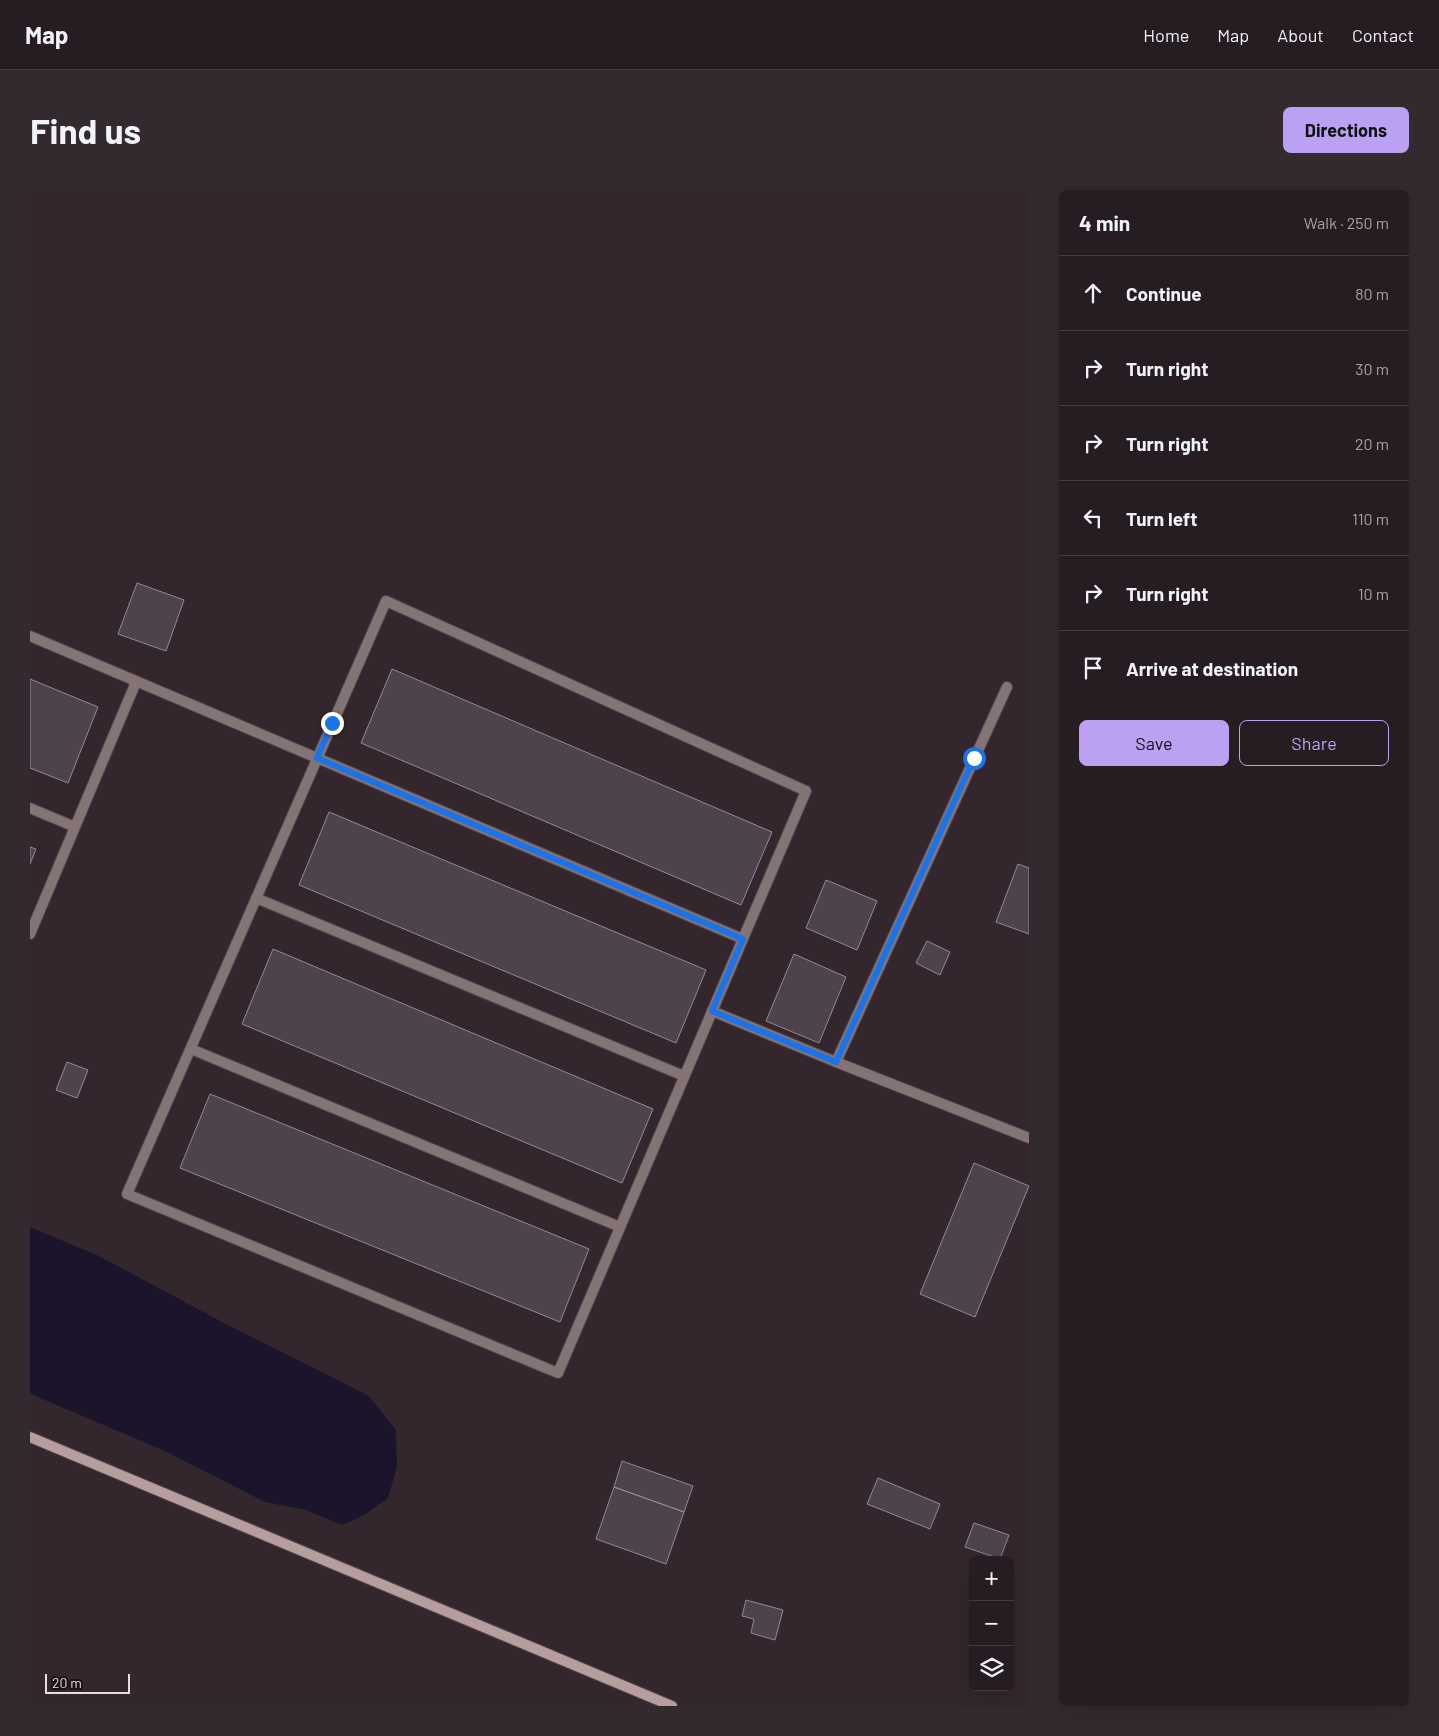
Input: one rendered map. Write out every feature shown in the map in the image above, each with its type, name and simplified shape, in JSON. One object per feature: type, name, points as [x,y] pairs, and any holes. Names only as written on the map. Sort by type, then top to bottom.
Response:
[{"type":"street","points":[[386,601],[806,791],[558,1373],[127,1194],[317,758],[386,601]]},
{"type":"street","points":[[30,636],[743,939]]},
{"type":"street","points":[[30,934],[136,682]]},
{"type":"street","points":[[836,1062],[1007,687]]},
{"type":"street","points":[[30,808],[75,827]]},
{"type":"street","points":[[256,898],[684,1076]]},
{"type":"street","points":[[712,1011],[1029,1138]]},
{"type":"street","points":[[190,1049],[620,1227]]},
{"type":"street","points":[[30,1437],[672,1706]]},
{"type":"shaded area","points":[[30,1227],[99,1256],[224,1323],[369,1396],[396,1430],[397,1467],[388,1498],[363,1516],[342,1525],[306,1510],[265,1502],[165,1451],[33,1395],[30,1392]]},
{"type":"building","points":[[137,583],[184,600],[166,651],[118,634]]},
{"type":"building","points":[[392,669],[772,832],[741,905],[361,743]]},
{"type":"building","points":[[30,679],[98,707],[68,783],[30,768]]},
{"type":"building","points":[[329,812],[706,970],[676,1043],[299,885]]},
{"type":"building","points":[[30,847],[36,849],[30,864]]},
{"type":"building","points":[[1018,864],[1029,868],[1029,934],[996,922]]},
{"type":"building","points":[[826,880],[877,901],[857,950],[806,928]]},
{"type":"building","points":[[927,941],[950,952],[940,975],[916,963]]},
{"type":"building","points":[[273,949],[653,1109],[622,1183],[242,1024]]},
{"type":"building","points":[[794,954],[846,977],[819,1043],[766,1021]]},
{"type":"building","points":[[67,1062],[88,1070],[77,1098],[56,1090]]},
{"type":"building","points":[[210,1094],[589,1249],[560,1322],[180,1168]]},
{"type":"building","points":[[974,1163],[1029,1186],[975,1317],[920,1294]]},
{"type":"building","points":[[622,1461],[693,1486],[684,1512],[614,1487]]},
{"type":"building","points":[[878,1478],[940,1504],[930,1529],[867,1504]]},
{"type":"building","points":[[614,1487],[684,1512],[666,1564],[596,1539]]},
{"type":"building","points":[[974,1523],[1009,1535],[1001,1556],[991,1556],[965,1547]]},
{"type":"building","points":[[746,1600],[783,1610],[775,1640],[751,1633],[754,1619],[742,1616]]},
{"type":"route","points":[[332,723],[317,758],[743,939],[712,1011],[836,1062],[974,758]]}]
